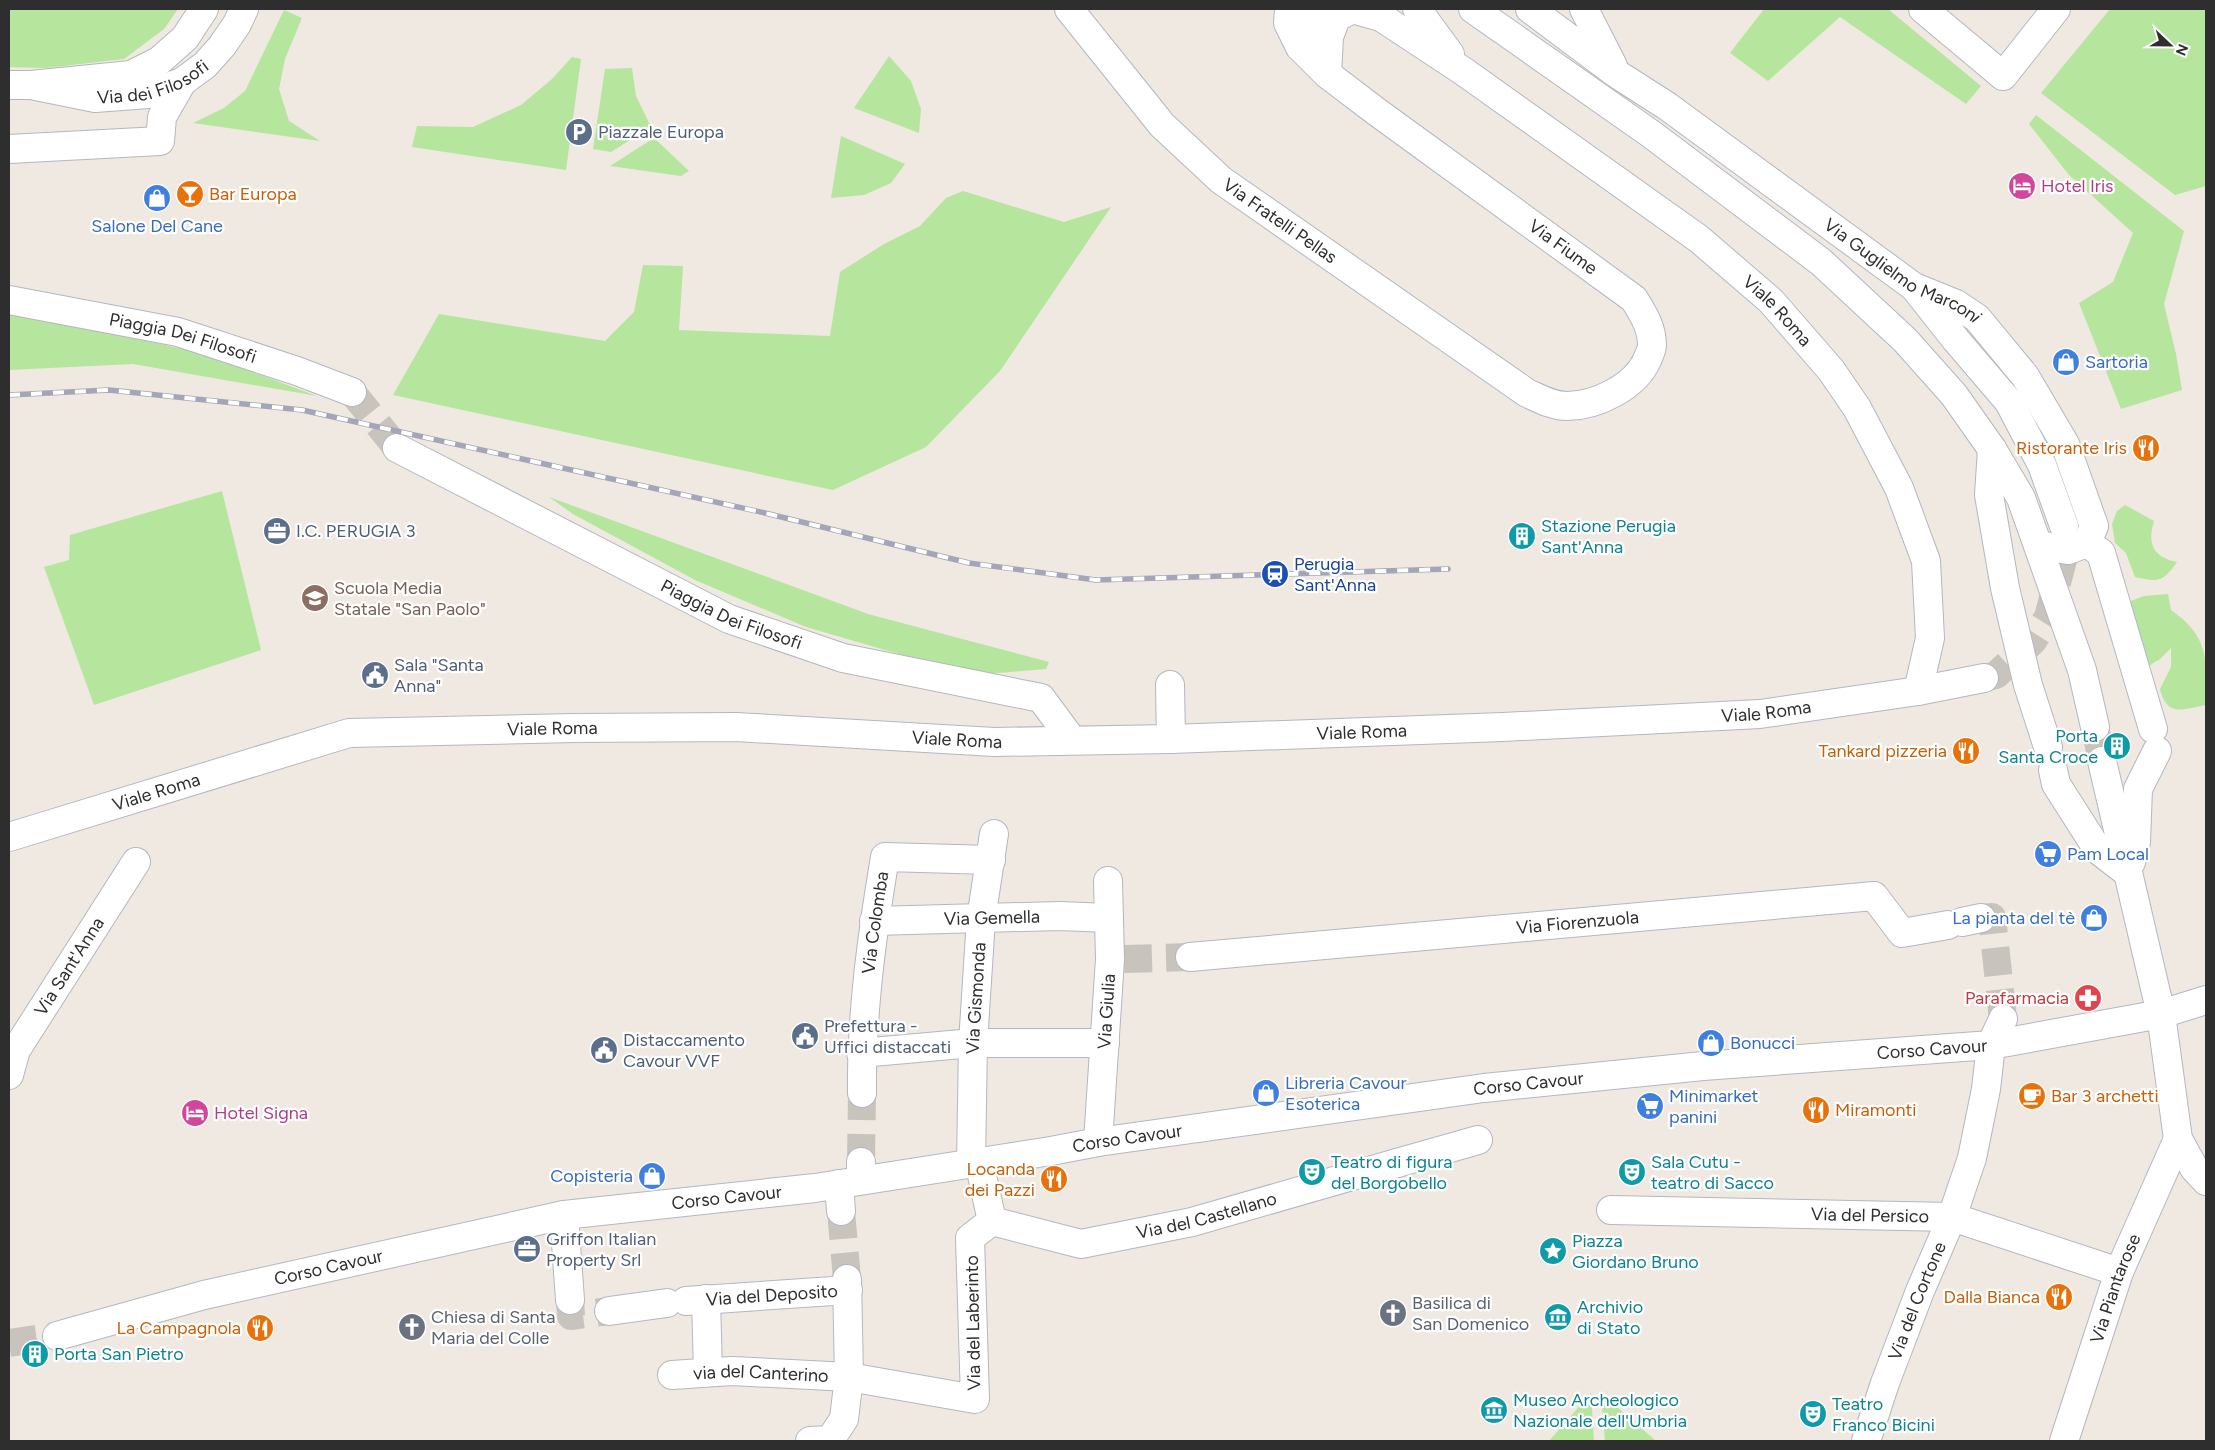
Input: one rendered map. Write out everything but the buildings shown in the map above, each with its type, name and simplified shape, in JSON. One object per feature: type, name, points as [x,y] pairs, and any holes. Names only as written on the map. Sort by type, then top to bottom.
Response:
[{"type":"street","name":"Via dei Filosofi","points":[[20,85],[131,75],[158,61],[185,38],[204,9]]},
{"type":"street","name":"Via dei Filosofi","points":[[20,85],[95,98],[148,94],[182,82],[205,65],[222,46],[237,24],[244,9]]},
{"type":"street","name":"Via Fratelli Pellas","points":[[1069,9],[1162,125],[1221,180],[1527,393]]},
{"type":"street","points":[[1300,47],[1317,9]]},
{"type":"street","name":"Viale Roma","points":[[1327,74],[1329,37],[1336,18],[1352,9],[1381,17],[1463,71],[1699,239],[1770,301],[1831,370],[1857,408],[1899,488],[1926,561],[1930,638],[1918,691]]},
{"type":"street","name":"Viale Roma","points":[[1417,9],[1463,71]]},
{"type":"street","name":"Via Guglielmo Marconi","points":[[1473,9],[1651,134],[1821,262],[1906,340],[1954,395],[1992,449],[2021,498],[2082,670],[2095,727]]},
{"type":"street","name":"Via Guglielmo Marconi","points":[[1530,9],[1617,74],[1667,106],[1914,287],[1956,304],[1977,318],[2025,376],[2065,444],[2094,526],[2087,543]]},
{"type":"street","points":[[1584,9],[1617,74]]},
{"type":"street","points":[[1923,9],[2003,76],[2056,9]]},
{"type":"street","name":"Via Fiume","points":[[1286,14],[1300,47],[1327,74],[1634,299],[1649,324],[1652,347],[1644,366],[1632,381],[1612,395],[1568,406],[1545,402],[1527,393]]},
{"type":"street","points":[[9,149],[160,141],[162,117],[182,82]]},
{"type":"street","points":[[1914,287],[2009,402],[2042,465],[2064,526]]},
{"type":"street","name":"Piaggia Dei Filosofi","points":[[9,300],[178,332],[297,371],[352,392]]},
{"type":"street","name":"Piaggia Dei Filosofi","points":[[397,448],[729,619],[843,658],[1041,698],[1072,740]]},
{"type":"street","points":[[1992,449],[1989,495],[2005,588],[2028,685],[2056,784],[2098,850],[2128,873]]},
{"type":"street","points":[[2039,545],[2068,550],[2087,543],[2101,553],[2155,740],[2138,789],[2136,842],[2128,873]]},
{"type":"street","name":"Viale Roma","points":[[9,837],[349,733],[574,728],[736,727],[994,742],[1170,739],[1503,728],[1760,714],[1918,691],[1984,678]]},
{"type":"street","points":[[1170,685],[1170,739]]},
{"type":"street","points":[[2102,761],[2161,1014],[2178,1139],[2202,1172]]},
{"type":"street","name":"Via Gismonda","points":[[975,1162],[973,1043],[981,919],[992,847]]},
{"type":"street","name":"Via Colomba","points":[[862,1093],[861,1053],[874,921],[885,857],[992,847]]},
{"type":"street","name":"Via Sant'Anna","points":[[9,1075],[16,1050],[136,862]]},
{"type":"street","name":"Via Giulia","points":[[1098,1142],[1105,1043],[1117,959],[1109,918],[1108,881]]},
{"type":"street","name":"Via Fiorenzuola","points":[[1190,957],[1874,896],[1902,933],[1964,922]]},
{"type":"street","name":"Via Gemella","points":[[874,921],[1059,916],[1109,918]]},
{"type":"street","name":"Corso Cavour","points":[[57,1336],[204,1295],[564,1215],[854,1175],[975,1162],[1098,1142],[1484,1088],[1703,1066],[1991,1045],[2161,1014],[2206,1000]]},
{"type":"street","points":[[1991,1045],[2003,1018]]},
{"type":"street","points":[[861,1053],[973,1043],[1105,1043]]},
{"type":"street","name":"Via del Cortone","points":[[1866,1441],[1885,1382],[1920,1291],[1952,1217],[1972,1158],[1986,1089],[1991,1045]]},
{"type":"street","name":"Via Piantarose","points":[[2064,1441],[2119,1272],[2178,1139]]},
{"type":"street","name":"Via del Castellano","points":[[992,1221],[1082,1244],[1192,1222],[1478,1140]]},
{"type":"street","points":[[975,1162],[992,1221]]},
{"type":"street","points":[[841,1211],[854,1175]]},
{"type":"street","name":"Via del Persico","points":[[1611,1210],[1952,1217],[2119,1272]]},
{"type":"street","points":[[564,1215],[570,1300]]},
{"type":"street","name":"Via del Laberinto","points":[[849,1377],[975,1399],[970,1238],[992,1221]]},
{"type":"street","name":"Via del Deposito","points":[[609,1311],[848,1284],[849,1377]]},
{"type":"street","points":[[686,1301],[708,1372]]},
{"type":"street","name":"via del Canterino","points":[[672,1375],[732,1371],[849,1377]]},
{"type":"street","points":[[810,1441],[830,1440],[844,1419],[849,1377]]},
{"type":"green space","points":[[9,9],[178,9],[164,29],[124,59],[46,68],[9,67]]},
{"type":"green space","points":[[1764,9],[1888,9],[1981,86],[1966,104],[1840,17],[1768,81],[1730,53]]},
{"type":"green space","points":[[2110,9],[2206,9],[2206,186],[2175,195],[2041,93]]},
{"type":"green space","points":[[284,10],[302,18],[285,59],[279,89],[289,121],[320,141],[193,123],[224,108],[245,91]]},
{"type":"green space","points":[[889,56],[911,81],[921,109],[919,133],[854,108]]},
{"type":"green space","points":[[572,57],[581,59],[566,170],[412,147],[417,126],[473,127],[521,105],[552,79]]},
{"type":"green space","points":[[632,68],[636,96],[651,127],[611,152],[593,149],[605,69]]},
{"type":"green space","points":[[2036,115],[2184,231],[2164,304],[2176,354],[2182,390],[2121,409],[2079,303],[2113,282],[2133,233],[2069,175],[2029,124]]},
{"type":"green space","points":[[841,136],[905,164],[891,183],[864,195],[831,198]]},
{"type":"green space","points":[[654,138],[689,171],[681,176],[610,166]]},
{"type":"green space","points":[[963,191],[1064,222],[1111,207],[1000,371],[926,447],[833,490],[393,395],[439,314],[605,341],[634,312],[643,265],[683,266],[679,330],[830,336],[840,272],[884,244],[920,226],[946,198]]},
{"type":"green space","points":[[9,314],[41,317],[205,354],[317,396],[133,364],[9,370]]},
{"type":"green space","points":[[222,491],[261,650],[94,705],[44,567],[69,560],[70,535]]},
{"type":"green space","points":[[549,497],[868,614],[1049,662],[1046,669],[986,674],[899,654],[806,627],[695,580],[573,514]]},
{"type":"green space","points":[[2125,505],[2154,521],[2151,536],[2154,548],[2162,557],[2177,562],[2167,574],[2159,579],[2150,580],[2135,577],[2126,553],[2115,543],[2112,524],[2117,511]]},
{"type":"green space","points":[[2168,594],[2171,610],[2184,620],[2200,641],[2205,663],[2206,705],[2177,709],[2172,708],[2163,698],[2160,689],[2171,667],[2171,648],[2160,659],[2147,667],[2128,602],[2144,596]]},
{"type":"green space","points":[[1591,1393],[1594,1441],[1549,1441]]},
{"type":"green space","points":[[1601,1393],[1656,1441],[1605,1441]]},
{"type":"tunnel","points":[[352,392],[397,448]]},
{"type":"tunnel","points":[[1984,678],[1996,675],[2033,641],[2048,617],[2067,545],[2064,527]]},
{"type":"tunnel","points":[[2095,727],[2102,761]]},
{"type":"tunnel","points":[[1981,918],[1992,917],[2003,1019]]},
{"type":"tunnel","points":[[1124,959],[1190,957]]},
{"type":"tunnel","points":[[861,1162],[862,1093]]},
{"type":"tunnel","points":[[841,1211],[847,1279]]},
{"type":"tunnel","points":[[570,1300],[571,1316],[609,1311]]},
{"type":"tunnel","points":[[9,1343],[57,1336]]},
{"type":"railway","points":[[9,395],[109,390],[302,410],[765,513],[969,563],[1096,580],[1448,569]]},
{"type":"place","name":"Piazzale Europa","points":[[579,132]]},
{"type":"place","name":"Hotel Iris","points":[[2022,186]]},
{"type":"place","name":"Bar Europa","points":[[190,194]]},
{"type":"place","name":"Salone Del Cane","points":[[157,198]]},
{"type":"place","name":"Sartoria","points":[[2066,362]]},
{"type":"place","name":"Ristorante Iris","points":[[2146,448]]},
{"type":"place","name":"I.C. PERUGIA 3","points":[[277,531]]},
{"type":"place","name":"Stazione Perugia Sant'Anna","points":[[1522,536]]},
{"type":"place","name":"Perugia Sant'Anna","points":[[1275,574]]},
{"type":"place","name":"Scuola Media Statale \"San Paolo\"","points":[[315,598]]},
{"type":"place","name":"Sala \"Santa Anna\"","points":[[375,675]]},
{"type":"place","name":"Porta Santa Croce","points":[[2117,746]]},
{"type":"place","name":"Tankard pizzeria","points":[[1966,751]]},
{"type":"place","name":"Pam Local","points":[[2048,854]]},
{"type":"place","name":"La pianta del tè","points":[[2094,918]]},
{"type":"place","name":"Parafarmacia","points":[[2088,998]]},
{"type":"place","name":"Prefettura - Uffici distaccati","points":[[805,1036]]},
{"type":"place","name":"Bonucci","points":[[1711,1043]]},
{"type":"place","name":"Distaccamento Cavour VVF","points":[[604,1050]]},
{"type":"place","name":"Libreria Cavour Esoterica","points":[[1266,1093]]},
{"type":"place","name":"Bar 3 archetti","points":[[2032,1096]]},
{"type":"place","name":"Minimarket panini","points":[[1650,1106]]},
{"type":"place","name":"Miramonti","points":[[1816,1110]]},
{"type":"place","name":"Hotel Signa","points":[[195,1113]]},
{"type":"place","name":"Teatro di figura del Borgobello","points":[[1312,1172]]},
{"type":"place","name":"Sala Cutu - teatro di Sacco","points":[[1632,1172]]},
{"type":"place","name":"Copisteria","points":[[652,1176]]},
{"type":"place","name":"Locanda dei Pazzi","points":[[1054,1179]]},
{"type":"place","name":"Griffon Italian Property Srl","points":[[527,1249]]},
{"type":"place","name":"Piazza Giordano Bruno","points":[[1553,1251]]},
{"type":"place","name":"Dalla Bianca","points":[[2059,1297]]},
{"type":"place","name":"Basilica di San Domenico","points":[[1393,1313]]},
{"type":"place","name":"Archivio di Stato","points":[[1558,1317]]},
{"type":"place","name":"Chiesa di Santa Maria del Colle","points":[[412,1327]]},
{"type":"place","name":"La Campagnola","points":[[260,1328]]},
{"type":"place","name":"Porta San Pietro","points":[[35,1354]]},
{"type":"place","name":"Museo Archeologico Nazionale dell'Umbria","points":[[1494,1410]]},
{"type":"place","name":"Teatro Franco Bicini","points":[[1813,1414]]}]
